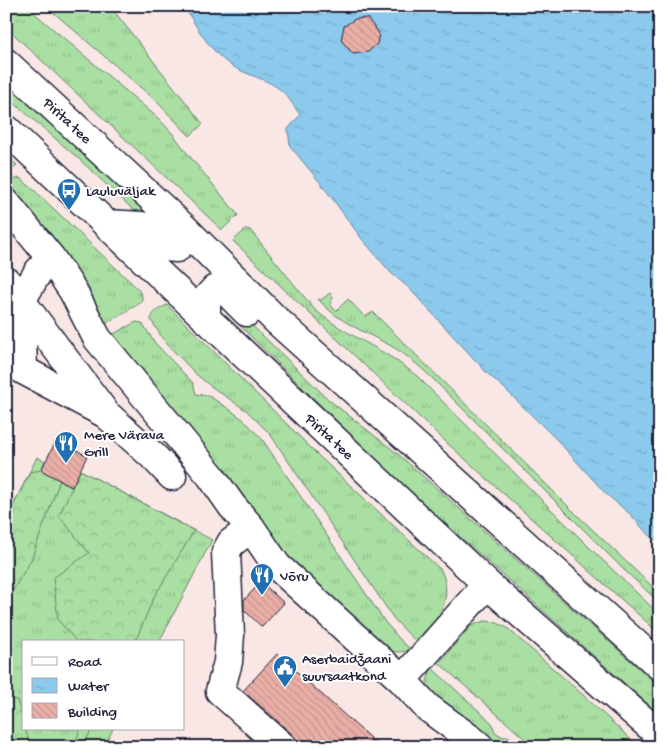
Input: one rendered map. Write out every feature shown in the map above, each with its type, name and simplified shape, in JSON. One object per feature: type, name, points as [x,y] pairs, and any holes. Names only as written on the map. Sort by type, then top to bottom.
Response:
[{"type":"main road","name":"Pirita tee","points":[[6,63],[184,228],[275,319],[660,666]]},
{"type":"main road","name":"Pirita tee","points":[[6,129],[487,584],[660,735]]},
{"type":"main road","points":[[6,203],[51,258],[73,291],[97,338],[212,476],[277,566],[402,680],[427,708],[480,747]]},
{"type":"main road","points":[[106,224],[142,226],[165,247],[177,248],[183,242],[184,228]]},
{"type":"main road","points":[[14,291],[38,272],[51,258]]},
{"type":"main road","points":[[206,319],[206,299],[214,290],[224,289],[248,312],[275,319]]},
{"type":"main road","points":[[14,291],[15,363],[106,414]]},
{"type":"main road","points":[[14,291],[106,414],[154,457],[172,476]]},
{"type":"main road","points":[[250,528],[231,543],[226,552],[230,635],[228,662],[220,691],[283,747]]},
{"type":"main road","points":[[402,680],[487,584]]},
{"type":"green space","points":[[6,6],[26,6],[159,119],[238,215],[222,230],[6,27]]},
{"type":"green space","points":[[46,6],[110,6],[203,124],[190,136],[154,99]]},
{"type":"green space","points":[[6,83],[166,231],[160,235],[79,159],[6,96]]},
{"type":"green space","points":[[6,156],[17,165],[6,175]]},
{"type":"green space","points":[[20,178],[138,289],[142,296],[142,302],[100,327],[6,195],[6,185],[12,180]]},
{"type":"green space","points":[[246,229],[250,230],[315,310],[338,327],[394,359],[418,377],[660,615],[660,634],[446,442],[233,241]]},
{"type":"green space","points":[[330,293],[333,298],[330,304],[336,311],[348,299],[365,317],[373,312],[573,511],[660,594],[660,603],[624,570],[422,368],[398,350],[343,321],[318,299],[321,300]]},
{"type":"green space","points":[[219,302],[229,303],[329,400],[398,454],[660,687],[660,715],[370,454],[220,306]]},
{"type":"green space","points":[[167,305],[322,459],[441,570],[445,581],[445,601],[431,627],[417,643],[394,619],[270,434],[247,411],[197,375],[164,341],[151,320],[159,309]]},
{"type":"green space","points":[[136,322],[142,323],[155,343],[193,383],[196,394],[209,396],[229,409],[244,420],[262,439],[385,622],[404,644],[411,649],[399,652],[386,649],[287,559],[243,495],[234,490],[106,338]]},
{"type":"green space","points":[[37,457],[45,461],[41,470],[71,487],[80,470],[212,540],[160,640],[22,640],[22,730],[112,730],[104,747],[6,747],[6,520]]},
{"type":"green space","points":[[41,470],[60,480],[31,560],[6,602],[6,520],[30,472]]},
{"type":"green space","points":[[80,470],[194,531],[154,597],[136,640],[75,640],[58,620],[53,578],[89,553],[59,516]]},
{"type":"green space","points":[[485,621],[495,622],[506,627],[639,747],[534,747],[439,663],[471,626]]},
{"type":"green space","points":[[432,668],[492,723],[495,732],[503,737],[508,736],[520,747],[487,747],[428,693],[427,680]]},
{"type":"green space","points":[[6,699],[17,700],[22,717],[22,730],[25,730],[31,747],[6,747]]},
{"type":"green space","points":[[80,730],[91,730],[85,742],[76,742]]},
{"type":"water","points":[[184,6],[660,6],[660,544],[630,514],[606,494],[558,441],[487,373],[408,287],[391,273],[362,239],[323,186],[290,146],[288,129],[300,115],[288,98],[278,88],[236,68],[222,59],[204,38]]},
{"type":"building","points":[[367,18],[379,33],[377,44],[368,52],[353,54],[341,40],[344,26],[355,19]]},
{"type":"building","points":[[57,439],[87,456],[72,487],[41,470]]},
{"type":"building","points":[[261,582],[284,603],[262,627],[244,610],[244,600]]},
{"type":"building","points":[[277,654],[380,747],[304,747],[297,741],[293,735],[243,691]]},
{"type":"place","name":"Lauluväljak","points":[[69,211]]},
{"type":"place","name":"Mere Värava Grill","points":[[66,464]]},
{"type":"place","name":"Võru","points":[[262,596]]},
{"type":"place","name":"Aserbaidžaani suursaatkond","points":[[285,688]]}]
